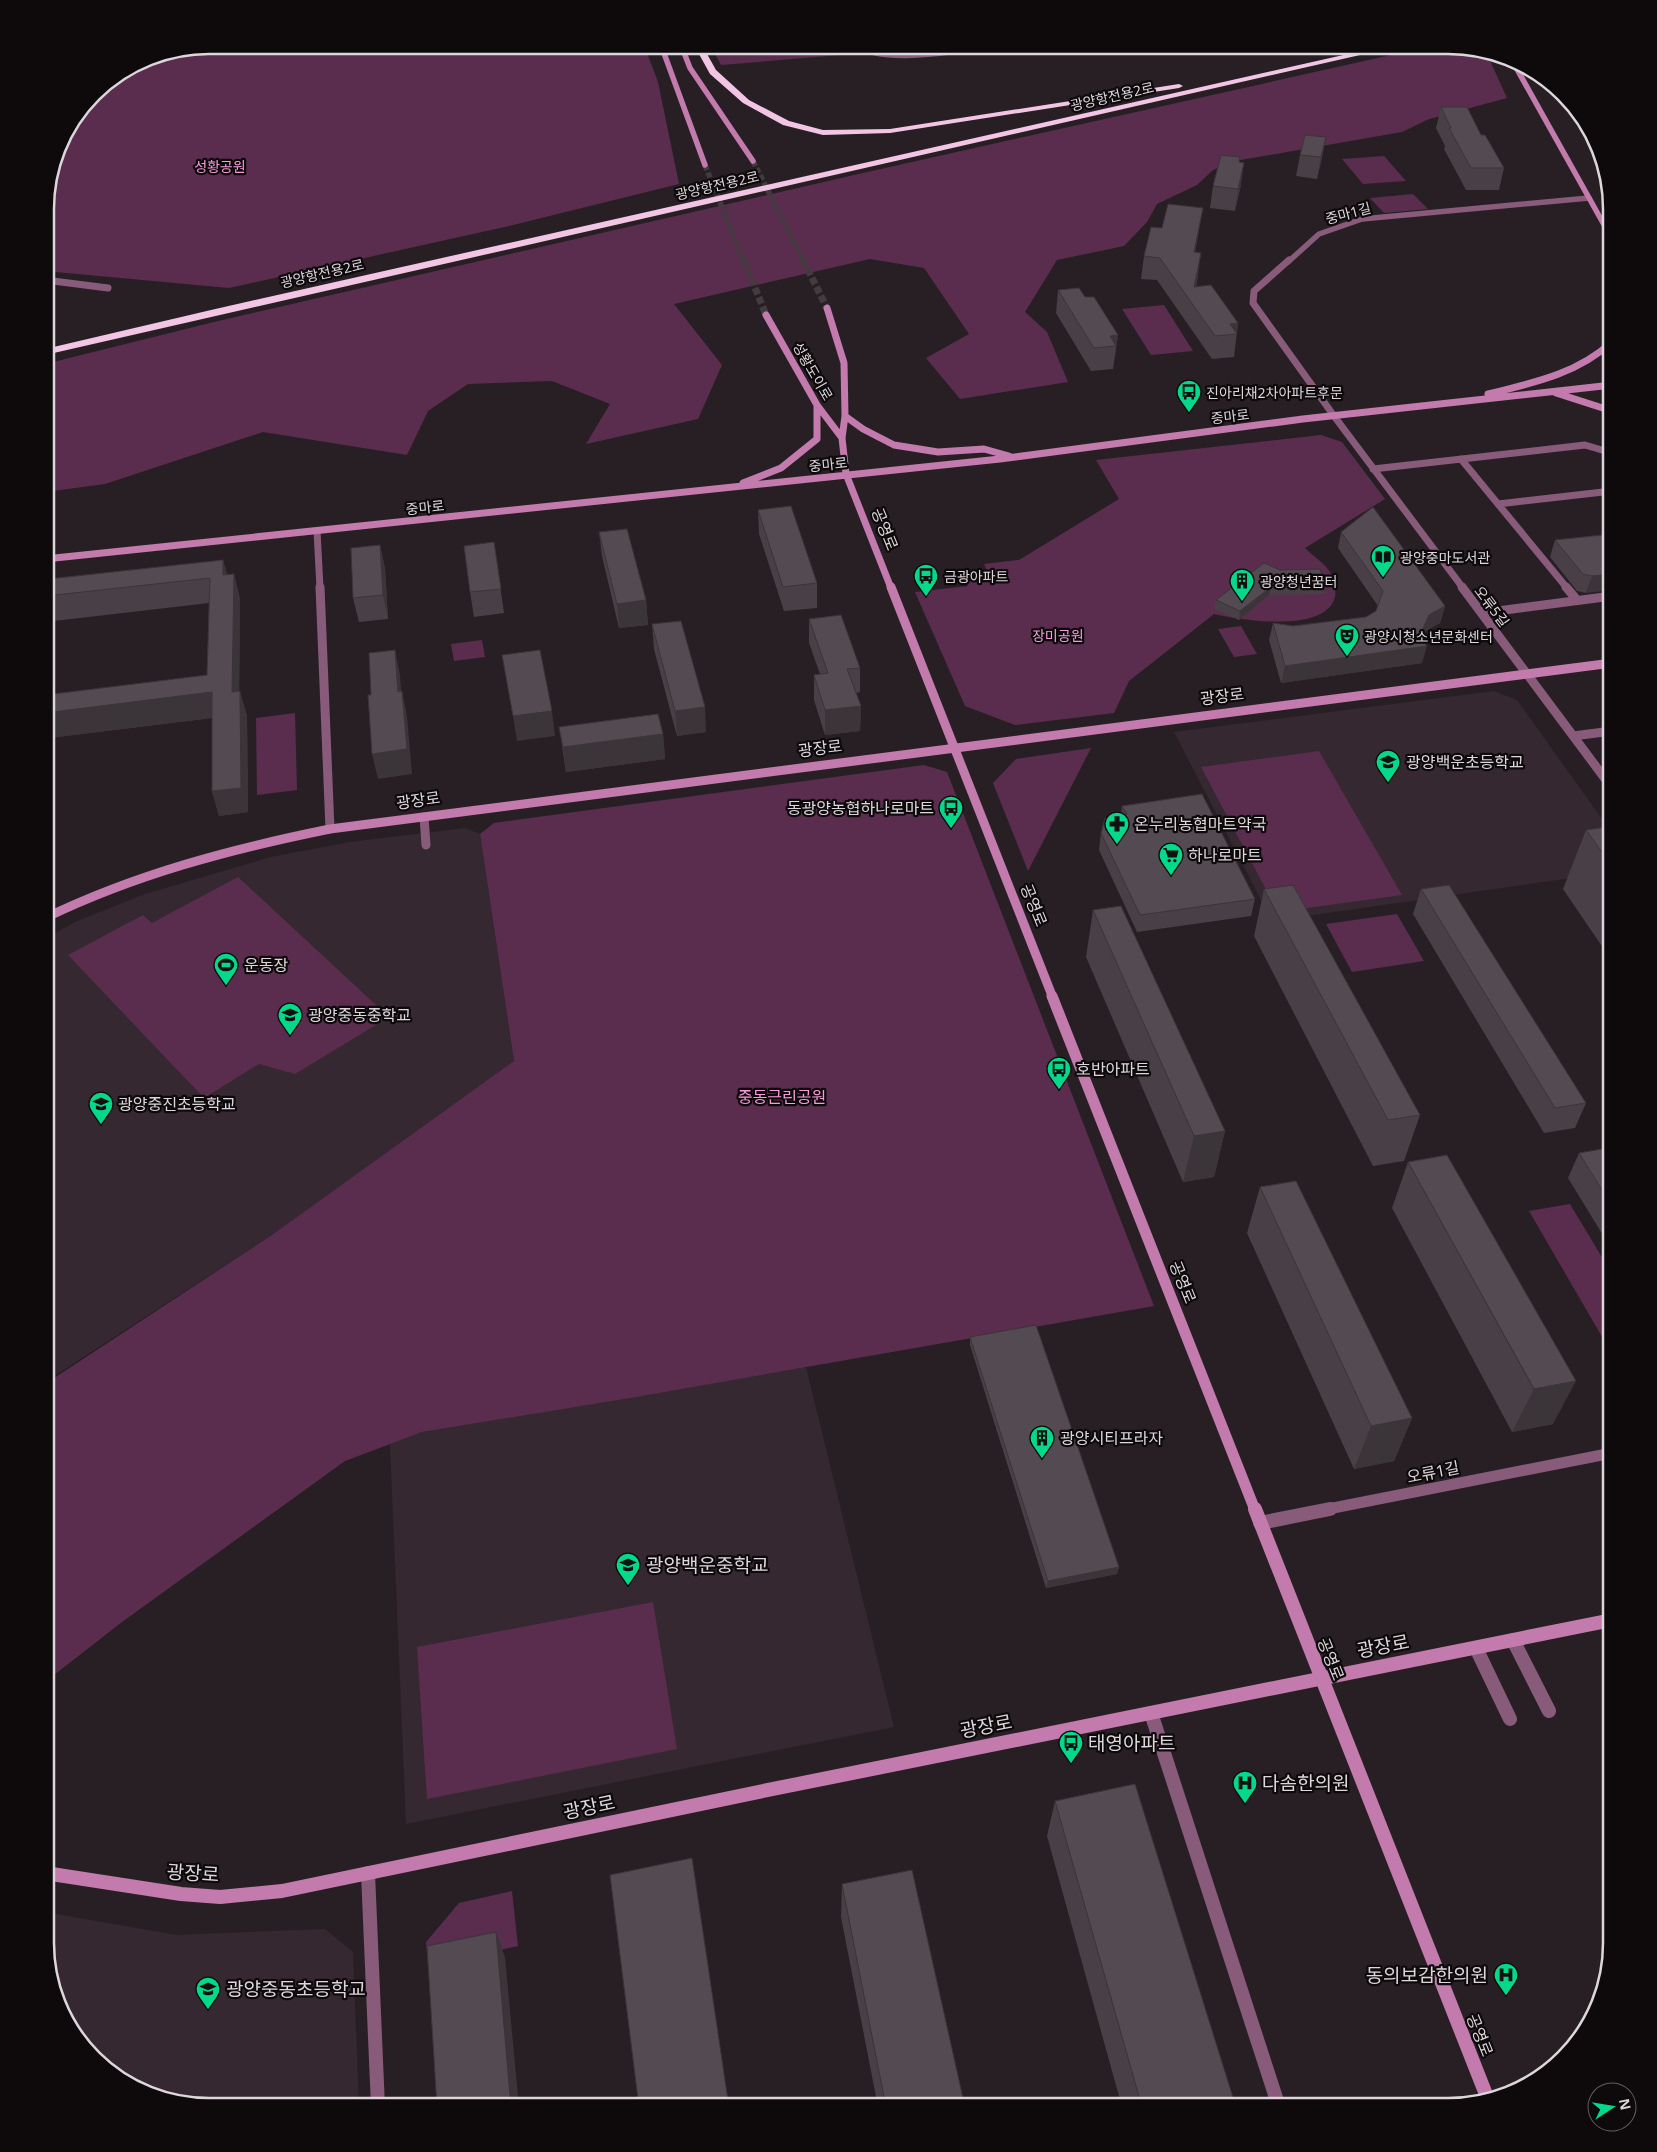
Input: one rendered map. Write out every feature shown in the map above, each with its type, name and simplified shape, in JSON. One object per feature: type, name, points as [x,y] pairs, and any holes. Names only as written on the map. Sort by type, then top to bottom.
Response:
[{"type":"highway","points":[[703,54],[713,71],[753,106],[776,120],[813,131],[852,133],[890,130],[1198,83]]},
{"type":"highway","name":"광양항전용2로","points":[[65,337],[1325,54]]},
{"type":"highway","name":"광양항전용2로","points":[[54,350],[221,310],[1362,54]]},
{"type":"street","points":[[664,54],[704,165]]},
{"type":"street","points":[[684,54],[690,68],[753,161]]},
{"type":"street","points":[[878,54],[897,54]]},
{"type":"street","points":[[1518,71],[1603,222]]},
{"type":"street","name":"중마1길","points":[[1334,416],[1253,302],[1254,291],[1319,234],[1362,219],[1589,198]]},
{"type":"street","points":[[54,281],[108,288]]},
{"type":"street","name":"성황도이로","points":[[827,308],[844,364],[845,416],[842,438],[846,474]]},
{"type":"street","name":"성황도이로","points":[[766,315],[817,405],[842,438]]},
{"type":"street","points":[[1457,402],[1556,375],[1603,352]]},
{"type":"street","name":"중마로","points":[[54,558],[1014,457],[1334,416],[1603,386]]},
{"type":"street","points":[[1553,392],[1603,408]]},
{"type":"street","points":[[735,487],[781,468],[818,439],[817,405]]},
{"type":"street","points":[[845,416],[863,429],[894,445],[938,452],[984,449],[1014,457]]},
{"type":"street","name":"오류5길","points":[[1334,416],[1603,776]]},
{"type":"street","points":[[1373,468],[1585,445],[1603,451]]},
{"type":"street","points":[[1461,459],[1577,600]]},
{"type":"street","name":"공영로","points":[[846,474],[1486,2093]]},
{"type":"street","points":[[1498,504],[1603,492]]},
{"type":"street","points":[[317,530],[324,652],[330,829]]},
{"type":"street","points":[[1538,554],[1547,552]]},
{"type":"street","points":[[1482,613],[1603,597]]},
{"type":"street","name":"광장로","points":[[54,914],[97,893],[153,871],[262,842],[330,829],[1603,664]]},
{"type":"street","points":[[1573,736],[1603,732]]},
{"type":"street","points":[[424,817],[426,845]]},
{"type":"street","name":"오류1길","points":[[1260,1523],[1603,1455]]},
{"type":"street","name":"광장로","points":[[54,1873],[181,1894],[220,1897],[282,1891],[763,1791],[1603,1622]]},
{"type":"street","points":[[1513,1640],[1549,1711]]},
{"type":"street","points":[[1476,1648],[1510,1719]]},
{"type":"street","points":[[1151,1713],[1276,2098]]},
{"type":"street","points":[[368,1873],[378,2098]]},
{"type":"shaded area","name":"광양백운초등학교","points":[[1494,691],[1517,700],[1603,820],[1603,873],[1272,921],[1174,732]]},
{"type":"shaded area","name":"광양중동중학교","points":[[465,828],[480,834],[514,1061],[269,1237],[54,1376],[54,934],[75,922],[145,894],[271,857],[350,842]]},
{"type":"shaded area","name":"광양백운중학교","points":[[806,1367],[894,1727],[406,1824],[390,1444],[422,1432]]},
{"type":"shaded area","name":"광양중동초등학교","points":[[54,1914],[176,1935],[325,1929],[353,1952],[359,2098],[188,2097],[149,2086],[131,2077],[107,2060],[80,2029],[66,2003],[59,1983],[55,1964]]},
{"type":"green space","name":"성황공원","points":[[209,54],[647,54],[658,82],[679,184],[509,226],[229,288],[54,272],[55,188],[66,149],[86,114],[99,99],[131,75],[169,59],[188,55]]},
{"type":"green space","points":[[715,54],[852,54],[721,65]]},
{"type":"green space","points":[[1396,54],[1458,54],[1490,60],[1507,98],[1429,119],[1402,132],[1235,161],[1213,170],[1197,185],[1157,204],[1147,222],[1124,246],[1057,260],[1025,312],[1047,332],[1068,382],[960,399],[926,358],[969,334],[924,268],[870,259],[674,304],[722,365],[698,419],[586,444],[610,404],[552,381],[468,384],[428,411],[407,455],[263,432],[105,484],[54,491],[54,362],[214,322],[854,175]]},
{"type":"green space","points":[[1384,156],[1406,181],[1363,184],[1342,159]]},
{"type":"green space","points":[[1413,194],[1428,209],[1384,213],[1370,198]]},
{"type":"green space","points":[[1164,305],[1193,351],[1151,355],[1122,309]]},
{"type":"green space","name":"장미공원","points":[[1321,435],[1342,442],[1385,499],[1305,548],[1326,567],[1333,577],[1335,597],[1328,609],[1316,616],[1281,622],[1243,619],[1214,614],[1129,681],[1114,713],[1015,725],[965,706],[915,592],[968,586],[962,573],[987,571],[984,564],[1019,560],[1119,499],[1096,460]]},
{"type":"green space","points":[[1241,626],[1257,654],[1234,657],[1218,629]]},
{"type":"green space","points":[[482,640],[485,657],[454,661],[451,644]]},
{"type":"green space","points":[[295,713],[297,790],[257,795],[256,718]]},
{"type":"green space","points":[[1091,748],[1028,871],[993,783],[1016,759]]},
{"type":"green space","points":[[1319,751],[1402,895],[1278,912],[1201,767]]},
{"type":"green space","name":"중동근린공원","points":[[924,765],[947,772],[1154,1306],[636,1397],[422,1432],[345,1461],[122,1622],[54,1675],[54,1378],[269,1237],[514,1061],[480,834],[494,823]]},
{"type":"green space","name":"운동장","points":[[238,877],[389,1017],[295,1074],[259,1064],[204,1098],[68,955],[143,915],[152,923]]},
{"type":"green space","points":[[1397,914],[1424,961],[1352,972],[1326,924]]},
{"type":"green space","points":[[1570,1204],[1603,1259],[1603,1338],[1529,1211]]},
{"type":"green space","points":[[653,1602],[677,1749],[427,1799],[417,1647]]},
{"type":"green space","points":[[512,1891],[518,1946],[428,1967],[426,1942],[459,1903]]},
{"type":"building","points":[[1441,107],[1467,107],[1481,135],[1485,135],[1504,168],[1471,168],[1449,128],[1451,128]]},
{"type":"building","points":[[1305,135],[1326,137],[1321,157],[1300,155]]},
{"type":"building","points":[[1221,155],[1240,157],[1239,162],[1244,163],[1238,189],[1213,186]]},
{"type":"building","points":[[1168,204],[1203,208],[1194,252],[1201,253],[1194,287],[1211,285],[1238,323],[1230,324],[1237,334],[1215,336],[1160,258],[1144,256],[1151,227],[1162,228]]},
{"type":"building","points":[[1079,288],[1085,297],[1094,297],[1118,335],[1110,336],[1116,346],[1094,348],[1058,290]]},
{"type":"building","points":[[791,506],[817,583],[783,587],[758,510]]},
{"type":"building","points":[[1373,507],[1445,606],[1429,615],[1420,635],[1427,646],[1285,666],[1273,623],[1293,626],[1366,617],[1376,611],[1383,591],[1341,532]]},
{"type":"building","points":[[627,529],[646,600],[617,604],[599,532]]},
{"type":"building","points":[[1603,535],[1603,575],[1592,576],[1583,574],[1555,540]]},
{"type":"building","points":[[494,542],[501,589],[470,592],[464,546]]},
{"type":"building","points":[[380,545],[383,595],[353,598],[351,548]]},
{"type":"building","points":[[223,560],[223,575],[234,574],[232,692],[240,691],[241,788],[212,791],[212,692],[54,712],[54,694],[207,675],[210,578],[54,595],[54,578]]},
{"type":"building","points":[[1264,563],[1280,570],[1320,569],[1326,585],[1271,587],[1240,611],[1216,600]]},
{"type":"building","points":[[841,615],[860,668],[847,669],[861,706],[825,710],[814,675],[828,673],[809,619]]},
{"type":"building","points":[[681,621],[705,707],[675,711],[652,624]]},
{"type":"building","points":[[395,650],[398,692],[402,691],[407,749],[372,754],[368,695],[371,695],[369,653]]},
{"type":"building","points":[[540,650],[552,711],[513,716],[502,655]]},
{"type":"building","points":[[658,714],[663,734],[563,747],[559,727]]},
{"type":"building","name":"하나로마트","points":[[1202,794],[1255,899],[1140,915],[1101,833],[1105,818],[1127,814],[1122,806]]},
{"type":"building","points":[[1603,827],[1603,854],[1586,830]]},
{"type":"building","points":[[1293,885],[1420,1115],[1388,1120],[1264,889]]},
{"type":"building","points":[[1449,885],[1586,1103],[1555,1108],[1421,889]]},
{"type":"building","points":[[1121,906],[1225,1131],[1194,1136],[1093,910]]},
{"type":"building","points":[[1603,1149],[1603,1192],[1579,1153]]},
{"type":"building","points":[[1447,1155],[1576,1381],[1534,1389],[1408,1162]]},
{"type":"building","points":[[1296,1181],[1412,1418],[1371,1426],[1260,1187]]},
{"type":"building","name":"광양시티프라자","points":[[1036,1325],[1119,1567],[1048,1581],[970,1337]]},
{"type":"building","points":[[1135,1784],[1233,2098],[1139,2098],[1055,1801]]},
{"type":"building","points":[[692,1858],[728,2098],[638,2098],[610,1875]]},
{"type":"building","points":[[912,1870],[963,2098],[884,2098],[842,1884]]},
{"type":"building","points":[[496,1932],[510,2098],[436,2098],[427,1946]]},
{"type":"tunnel","points":[[753,161],[804,262]]},
{"type":"tunnel","points":[[705,165],[744,262]]},
{"type":"tunnel","points":[[744,260],[766,315]]},
{"type":"tunnel","points":[[804,262],[827,308]]},
{"type":"place","name":"진아리채2차아파트후문","points":[[1189,413]]},
{"type":"place","name":"광양중마도서관","points":[[1383,578]]},
{"type":"place","name":"금광아파트","points":[[926,597]]},
{"type":"place","name":"광양청년꿈터","points":[[1242,602]]},
{"type":"place","name":"광양시청소년문화센터","points":[[1347,657]]},
{"type":"place","name":"광양백운초등학교","points":[[1388,783]]},
{"type":"place","name":"동광양농협하나로마트","points":[[951,829]]},
{"type":"place","name":"온누리농협마트약국","points":[[1117,845]]},
{"type":"place","name":"하나로마트","points":[[1171,876]]},
{"type":"place","name":"운동장","points":[[226,986]]},
{"type":"place","name":"광양중동중학교","points":[[290,1036]]},
{"type":"place","name":"호반아파트","points":[[1059,1090]]},
{"type":"place","name":"광양중진초등학교","points":[[101,1125]]},
{"type":"place","name":"광양시티프라자","points":[[1042,1459]]},
{"type":"place","name":"광양백운중학교","points":[[628,1586]]},
{"type":"place","name":"태영아파트","points":[[1071,1764]]},
{"type":"place","name":"다솜한의원","points":[[1245,1804]]},
{"type":"place","name":"동의보감한의원","points":[[1506,1996]]},
{"type":"place","name":"광양중동초등학교","points":[[208,2010]]}]
